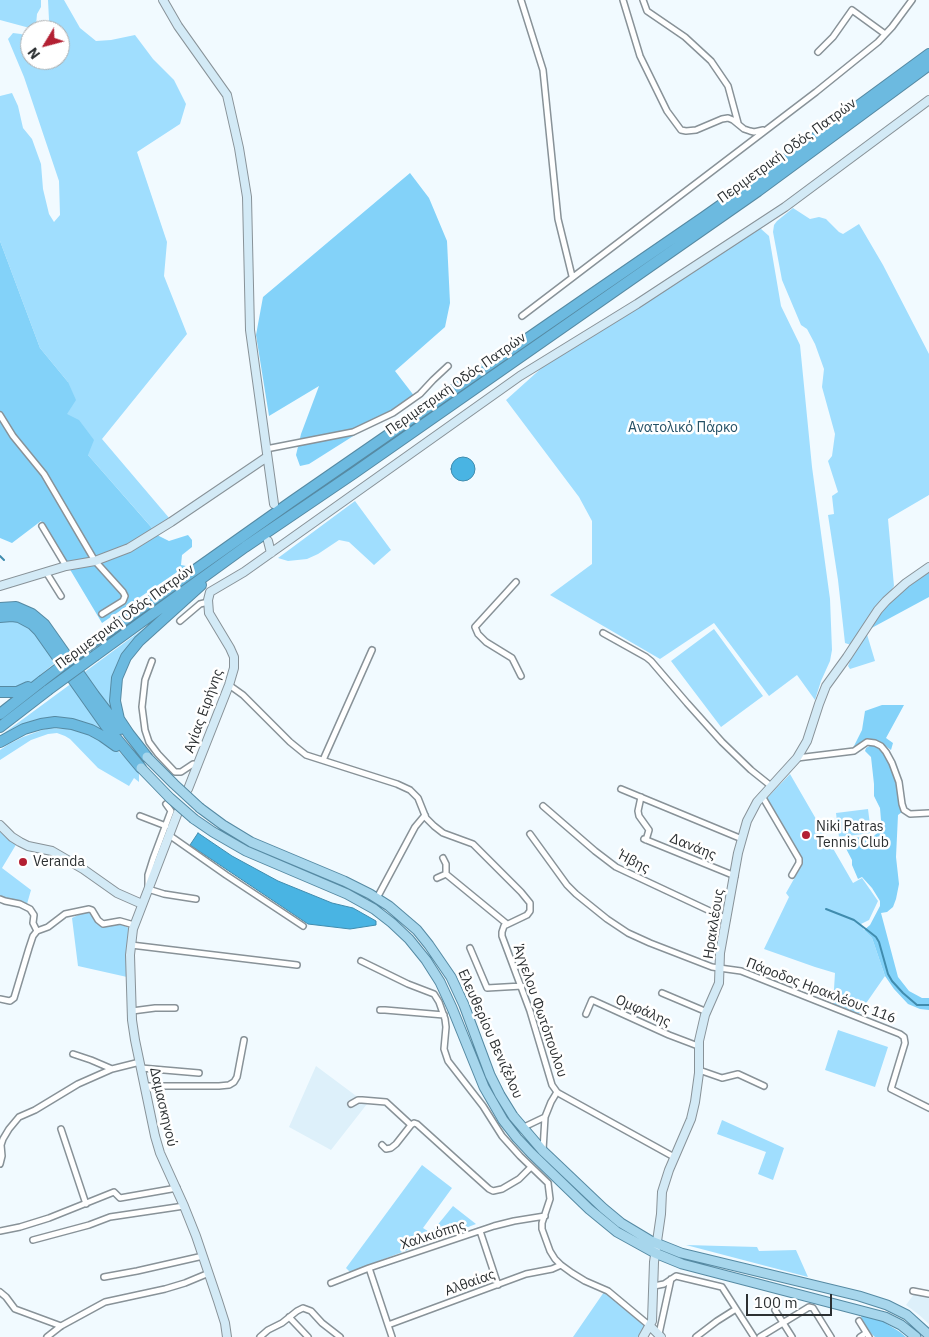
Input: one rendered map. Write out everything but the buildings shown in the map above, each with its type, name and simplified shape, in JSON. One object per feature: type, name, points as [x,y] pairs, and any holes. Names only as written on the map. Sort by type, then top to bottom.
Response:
[{"type":"highway","name":"Περιμετρική Οδός Πατρών","points":[[0,714],[89,645],[291,502],[711,212],[929,54]]},
{"type":"highway","name":"Περιμετρική Οδός Πατρών","points":[[0,727],[245,547],[758,191],[929,65]]},
{"type":"highway","points":[[147,757],[124,728],[119,719],[116,706],[117,678],[126,657],[139,641],[212,576],[354,473]]},
{"type":"highway","points":[[0,608],[16,607],[32,614],[44,624],[114,722],[147,757]]},
{"type":"highway","points":[[0,617],[19,617],[32,624],[39,631],[106,726],[141,768]]},
{"type":"highway","points":[[0,692],[20,691],[35,682],[42,681]]},
{"type":"highway","points":[[0,742],[17,732],[35,725],[55,722],[72,724],[102,736],[141,768]]},
{"type":"main road","name":"Ελευθερίου Βενιζέλου","points":[[147,757],[200,808],[223,826],[252,842],[350,884],[377,898],[397,912],[416,930],[446,970],[464,1005],[493,1081],[504,1103],[522,1128],[543,1151],[615,1218],[656,1249],[676,1262],[885,1317],[901,1325],[916,1337]]},
{"type":"main road","name":"Ελευθερίου Βενιζέλου","points":[[141,768],[170,798],[194,819],[213,832],[246,851],[347,894],[374,909],[409,939],[426,960],[440,982],[484,1087],[497,1111],[517,1138],[609,1226],[632,1241],[656,1249],[880,1303],[903,1312],[929,1335]]},
{"type":"street","points":[[163,0],[178,26],[227,95],[239,148],[247,197],[250,330],[274,504]]},
{"type":"street","points":[[521,0],[543,70],[558,219],[572,276]]},
{"type":"street","points":[[623,0],[640,56],[667,111],[681,130],[696,130],[728,118],[744,129],[754,132],[760,132],[767,128]]},
{"type":"street","points":[[643,0],[647,11],[685,38],[711,61],[728,86],[738,124]]},
{"type":"street","points":[[522,316],[572,276],[816,92],[885,34],[912,0]]},
{"type":"street","points":[[818,52],[833,37],[852,10],[885,34]]},
{"type":"street","points":[[180,621],[200,604],[208,602],[210,592],[240,575],[520,376],[637,304],[785,207],[929,100]]},
{"type":"street","points":[[266,448],[353,432],[393,414],[420,394],[448,366]]},
{"type":"street","points":[[0,415],[13,436],[44,474],[95,561],[123,592],[125,596],[123,601],[102,614]]},
{"type":"street","points":[[0,586],[66,566],[95,561],[129,548],[267,457]]},
{"type":"street","points":[[42,526],[66,566]]},
{"type":"street","points":[[268,541],[271,553]]},
{"type":"street","name":"Ηρακλέους","points":[[643,1337],[652,1321],[656,1249],[662,1192],[665,1179],[693,1112],[697,1091],[699,1070],[698,1046],[701,1030],[718,986],[720,953],[742,839],[752,812],[762,796],[797,758],[807,741],[826,686],[878,610],[895,592],[929,568]]},
{"type":"street","points":[[46,572],[61,596]]},
{"type":"street","points":[[516,582],[474,627],[486,642],[512,658],[521,676]]},
{"type":"street","name":"Αγίας Ειρήνης","points":[[188,789],[234,671],[234,657],[227,642],[210,616],[208,602]]},
{"type":"street","points":[[602,633],[651,661],[722,742],[771,786]]},
{"type":"street","points":[[323,760],[372,650]]},
{"type":"street","points":[[152,661],[145,680],[142,707],[145,730],[150,742],[158,754],[175,772],[181,772],[193,764],[198,765]]},
{"type":"street","points":[[229,685],[243,695],[297,749],[306,755],[406,788],[416,795],[425,815],[431,823],[440,831],[467,841],[476,847],[528,900],[530,906],[529,913],[507,924],[446,874]]},
{"type":"street","points":[[797,758],[854,751],[867,742],[875,743],[883,748],[890,758],[899,782],[904,810],[910,814],[929,813]]},
{"type":"street","points":[[621,789],[742,839]]},
{"type":"street","points":[[762,796],[799,859],[799,863],[792,875]]},
{"type":"street","name":"Δανάης","points":[[640,797],[638,811],[649,830],[645,839],[735,876]]},
{"type":"street","points":[[148,889],[148,875],[171,811],[166,804]]},
{"type":"street","name":"Ήβης","points":[[543,806],[616,867],[727,920]]},
{"type":"street","points":[[0,825],[20,842],[60,856],[91,874],[114,891],[142,904],[178,812]]},
{"type":"street","points":[[377,898],[415,827],[425,815]]},
{"type":"street","points":[[140,816],[166,826]]},
{"type":"street","name":"Πάροδος Ηρακλέους 116","points":[[530,834],[566,885],[607,919],[638,938],[712,967],[741,971],[900,1034],[905,1039],[905,1043],[891,1089],[929,1108]]},
{"type":"street","points":[[170,835],[303,926]]},
{"type":"street","points":[[443,858],[446,864],[446,874]]},
{"type":"street","points":[[437,878],[446,874]]},
{"type":"street","points":[[148,889],[164,894],[196,899]]},
{"type":"street","points":[[0,900],[24,905],[30,909],[34,915],[33,923],[37,931]]},
{"type":"street","name":"Δαμασκηνού","points":[[142,904],[134,926],[131,945],[130,983],[135,1040],[156,1142],[177,1188],[203,1256],[224,1319],[227,1337]]},
{"type":"street","points":[[0,998],[10,1001],[14,998],[33,936],[37,931],[48,927],[65,914],[89,909],[92,910],[102,923],[120,921],[134,926]]},
{"type":"street","name":"Άγγελου Φωτόπουλου","points":[[507,924],[503,929],[502,936],[522,986],[552,1085],[557,1092],[674,1157]]},
{"type":"street","points":[[131,945],[297,965]]},
{"type":"street","points":[[470,948],[487,988],[522,986]]},
{"type":"street","points":[[361,961],[415,987],[432,993],[439,1002],[444,1016],[446,1027],[444,1049],[448,1061],[483,1106],[502,1136],[548,1183]]},
{"type":"street","points":[[662,993],[707,1012]]},
{"type":"street","name":"Ομφάλης","points":[[586,1014],[592,1000],[698,1046]]},
{"type":"street","points":[[132,1011],[175,1008]]},
{"type":"street","points":[[380,1010],[444,1016]]},
{"type":"street","points":[[145,1086],[219,1086],[231,1084],[237,1077],[244,1040]]},
{"type":"street","points":[[73,1054],[112,1070]]},
{"type":"street","points":[[0,1164],[3,1139],[20,1117],[78,1084],[112,1070],[141,1065],[198,1073]]},
{"type":"street","points":[[699,1070],[722,1078],[738,1074],[764,1086]]},
{"type":"street","points":[[543,1151],[545,1117],[557,1092]]},
{"type":"street","points":[[351,1104],[358,1100],[386,1102],[411,1125],[415,1124],[421,1127],[492,1191],[499,1190],[519,1179],[531,1167]]},
{"type":"street","points":[[522,1128],[545,1117]]},
{"type":"street","points":[[382,1145],[388,1149],[393,1147],[411,1125]]},
{"type":"street","points":[[61,1129],[86,1204]]},
{"type":"street","points":[[553,1174],[548,1183],[550,1198],[542,1229],[553,1256],[560,1265],[585,1281],[608,1291],[660,1336]]},
{"type":"street","points":[[0,1231],[30,1225],[114,1192],[120,1198],[177,1188]]},
{"type":"street","points":[[33,1240],[89,1225],[110,1217],[184,1206]]},
{"type":"street","name":"Χαλκιόπης","points":[[331,1283],[369,1268],[514,1220],[545,1216]]},
{"type":"street","points":[[480,1231],[498,1285]]},
{"type":"street","points":[[104,1277],[203,1256]]},
{"type":"street","name":"Αλθαίας","points":[[388,1325],[532,1272],[552,1269],[560,1265]]},
{"type":"street","points":[[369,1268],[392,1337]]},
{"type":"street","points":[[47,1337],[61,1326],[108,1301],[165,1289],[209,1273]]},
{"type":"street","points":[[654,1286],[664,1284],[676,1276],[722,1287],[754,1337]]},
{"type":"street","points":[[660,1336],[671,1279]]},
{"type":"street","points":[[913,1291],[929,1294]]},
{"type":"street","points":[[0,1292],[15,1309],[61,1326]]},
{"type":"street","points":[[760,1337],[807,1308],[813,1308],[831,1337]]},
{"type":"street","points":[[260,1337],[301,1309],[308,1309],[337,1336]]},
{"type":"street","points":[[696,1337],[736,1309]]},
{"type":"street","points":[[775,1310],[792,1337]]},
{"type":"street","points":[[289,1317],[308,1337]]},
{"type":"street","points":[[859,1321],[868,1335],[860,1337]]},
{"type":"shaded area","points":[[410,173],[429,198],[447,241],[450,303],[445,327],[395,371],[415,397],[309,464],[300,466],[296,455],[301,434],[319,386],[269,416],[256,335],[263,297]]},
{"type":"shaded area","points":[[0,241],[40,348],[68,382],[76,400],[67,414],[79,420],[94,440],[88,455],[159,536],[169,541],[188,535],[192,540],[192,547],[182,555],[181,565],[186,566],[102,623],[41,521],[12,543],[0,538]]},
{"type":"shaded area","points":[[463,457],[472,460],[475,469],[472,478],[463,481],[454,478],[451,469],[454,460]]},
{"type":"shaded area","points":[[929,571],[929,597],[866,631],[878,614],[903,589]]},
{"type":"shaded area","points":[[882,705],[904,705],[886,738],[893,743],[891,750],[880,742],[870,740],[853,748],[862,730],[865,711]]},
{"type":"shaded area","points":[[871,745],[876,745],[884,750],[898,783],[903,810],[898,815],[896,857],[899,884],[896,899],[893,907],[887,912],[881,913],[898,977],[909,991],[922,998],[929,998],[929,1010],[920,1009],[908,1004],[885,976],[872,938],[864,930],[870,925],[880,906],[880,901],[862,877],[858,879],[852,865],[852,860],[841,839],[874,836],[879,831],[881,820],[880,808],[874,796],[871,757],[865,751]]},
{"type":"shaded area","points":[[198,833],[232,856],[278,881],[332,903],[353,908],[376,921],[376,925],[350,929],[308,924],[190,845]]},
{"type":"shaded area","points":[[316,1066],[367,1104],[331,1150],[289,1127]]},
{"type":"shaded area","points":[[914,1294],[929,1297],[929,1324],[906,1305]]},
{"type":"shaded area","points":[[861,1315],[882,1321],[906,1337],[875,1337],[862,1324]]},
{"type":"green space","points":[[0,0],[41,0],[41,7],[36,20],[20,20],[20,25],[0,20]]},
{"type":"green space","points":[[48,0],[64,0],[80,28],[96,41],[135,35],[153,59],[174,80],[186,104],[180,124],[137,152],[167,242],[164,276],[187,334],[102,439],[170,519],[153,529],[88,455],[66,414],[68,382],[40,348],[0,241],[0,96],[12,93],[18,106],[23,128],[32,139],[41,164],[43,189],[49,214],[54,222],[60,215],[59,181],[21,70],[70,70],[70,20],[49,20]]},
{"type":"green space","points":[[13,33],[20,34],[20,68],[8,39]]},
{"type":"green space","points":[[793,208],[810,219],[819,217],[826,219],[843,234],[859,224],[883,265],[929,354],[929,495],[888,519],[894,586],[866,620],[851,645],[845,643],[828,515],[834,514],[832,496],[838,492],[828,461],[832,456],[835,434],[822,387],[824,369],[815,344],[807,329],[801,325],[782,280],[773,232],[777,221]]},
{"type":"green space","name":"Ανατολικό Πάρκο","points":[[760,228],[769,236],[781,306],[800,345],[812,467],[830,599],[832,650],[830,661],[815,700],[797,675],[769,696],[714,623],[660,659],[550,595],[592,564],[592,521],[579,497],[506,400],[546,364],[679,282]]},
{"type":"green space","points":[[355,501],[391,550],[374,565],[349,542],[339,540],[307,559],[288,561],[278,558]]},
{"type":"green space","points":[[166,612],[126,649],[114,714],[82,674]]},
{"type":"green space","points":[[15,620],[31,627],[57,661],[32,682],[21,688],[0,688],[0,621]]},
{"type":"green space","points":[[714,629],[763,696],[721,727],[671,661]]},
{"type":"green space","points":[[866,631],[875,661],[850,669],[848,666],[855,649]]},
{"type":"green space","points":[[72,683],[110,736],[80,721],[45,718],[20,726],[0,738],[0,736]]},
{"type":"green space","points":[[50,728],[72,729],[84,732],[117,750],[134,766],[139,774],[139,782],[134,778],[129,786],[98,768],[70,739],[57,733],[31,740],[0,760],[0,750],[9,744]]},
{"type":"green space","points":[[790,774],[853,883],[862,878],[878,901],[869,920],[861,924],[872,938],[885,976],[856,1015],[833,1005],[835,973],[764,949],[789,897],[786,893],[803,863],[767,798]]},
{"type":"green space","points":[[868,809],[871,833],[839,837],[836,813]]},
{"type":"green space","points":[[0,828],[17,843],[2,868],[31,890],[27,904],[0,898]]},
{"type":"green space","points":[[84,912],[92,913],[96,920],[120,924],[131,929],[127,977],[78,966],[72,918]]},
{"type":"green space","points":[[838,1030],[888,1047],[875,1087],[825,1070]]},
{"type":"green space","points":[[722,1120],[784,1148],[773,1180],[758,1174],[766,1152],[717,1134]]},
{"type":"green space","points":[[422,1165],[452,1188],[423,1228],[431,1233],[453,1206],[476,1224],[350,1272],[346,1268]]},
{"type":"green space","points":[[686,1245],[757,1247],[759,1251],[796,1250],[808,1277]]},
{"type":"green space","points":[[604,1292],[612,1296],[642,1323],[644,1326],[640,1337],[573,1337]]},
{"type":"waterway","points":[[0,556],[4,560]]},
{"type":"waterway","points":[[826,909],[854,920],[876,937],[892,981],[917,1005],[929,1005]]},
{"type":"place","name":"Niki Patras Tennis Club","points":[[806,835]]},
{"type":"place","name":"Veranda","points":[[23,862]]}]
